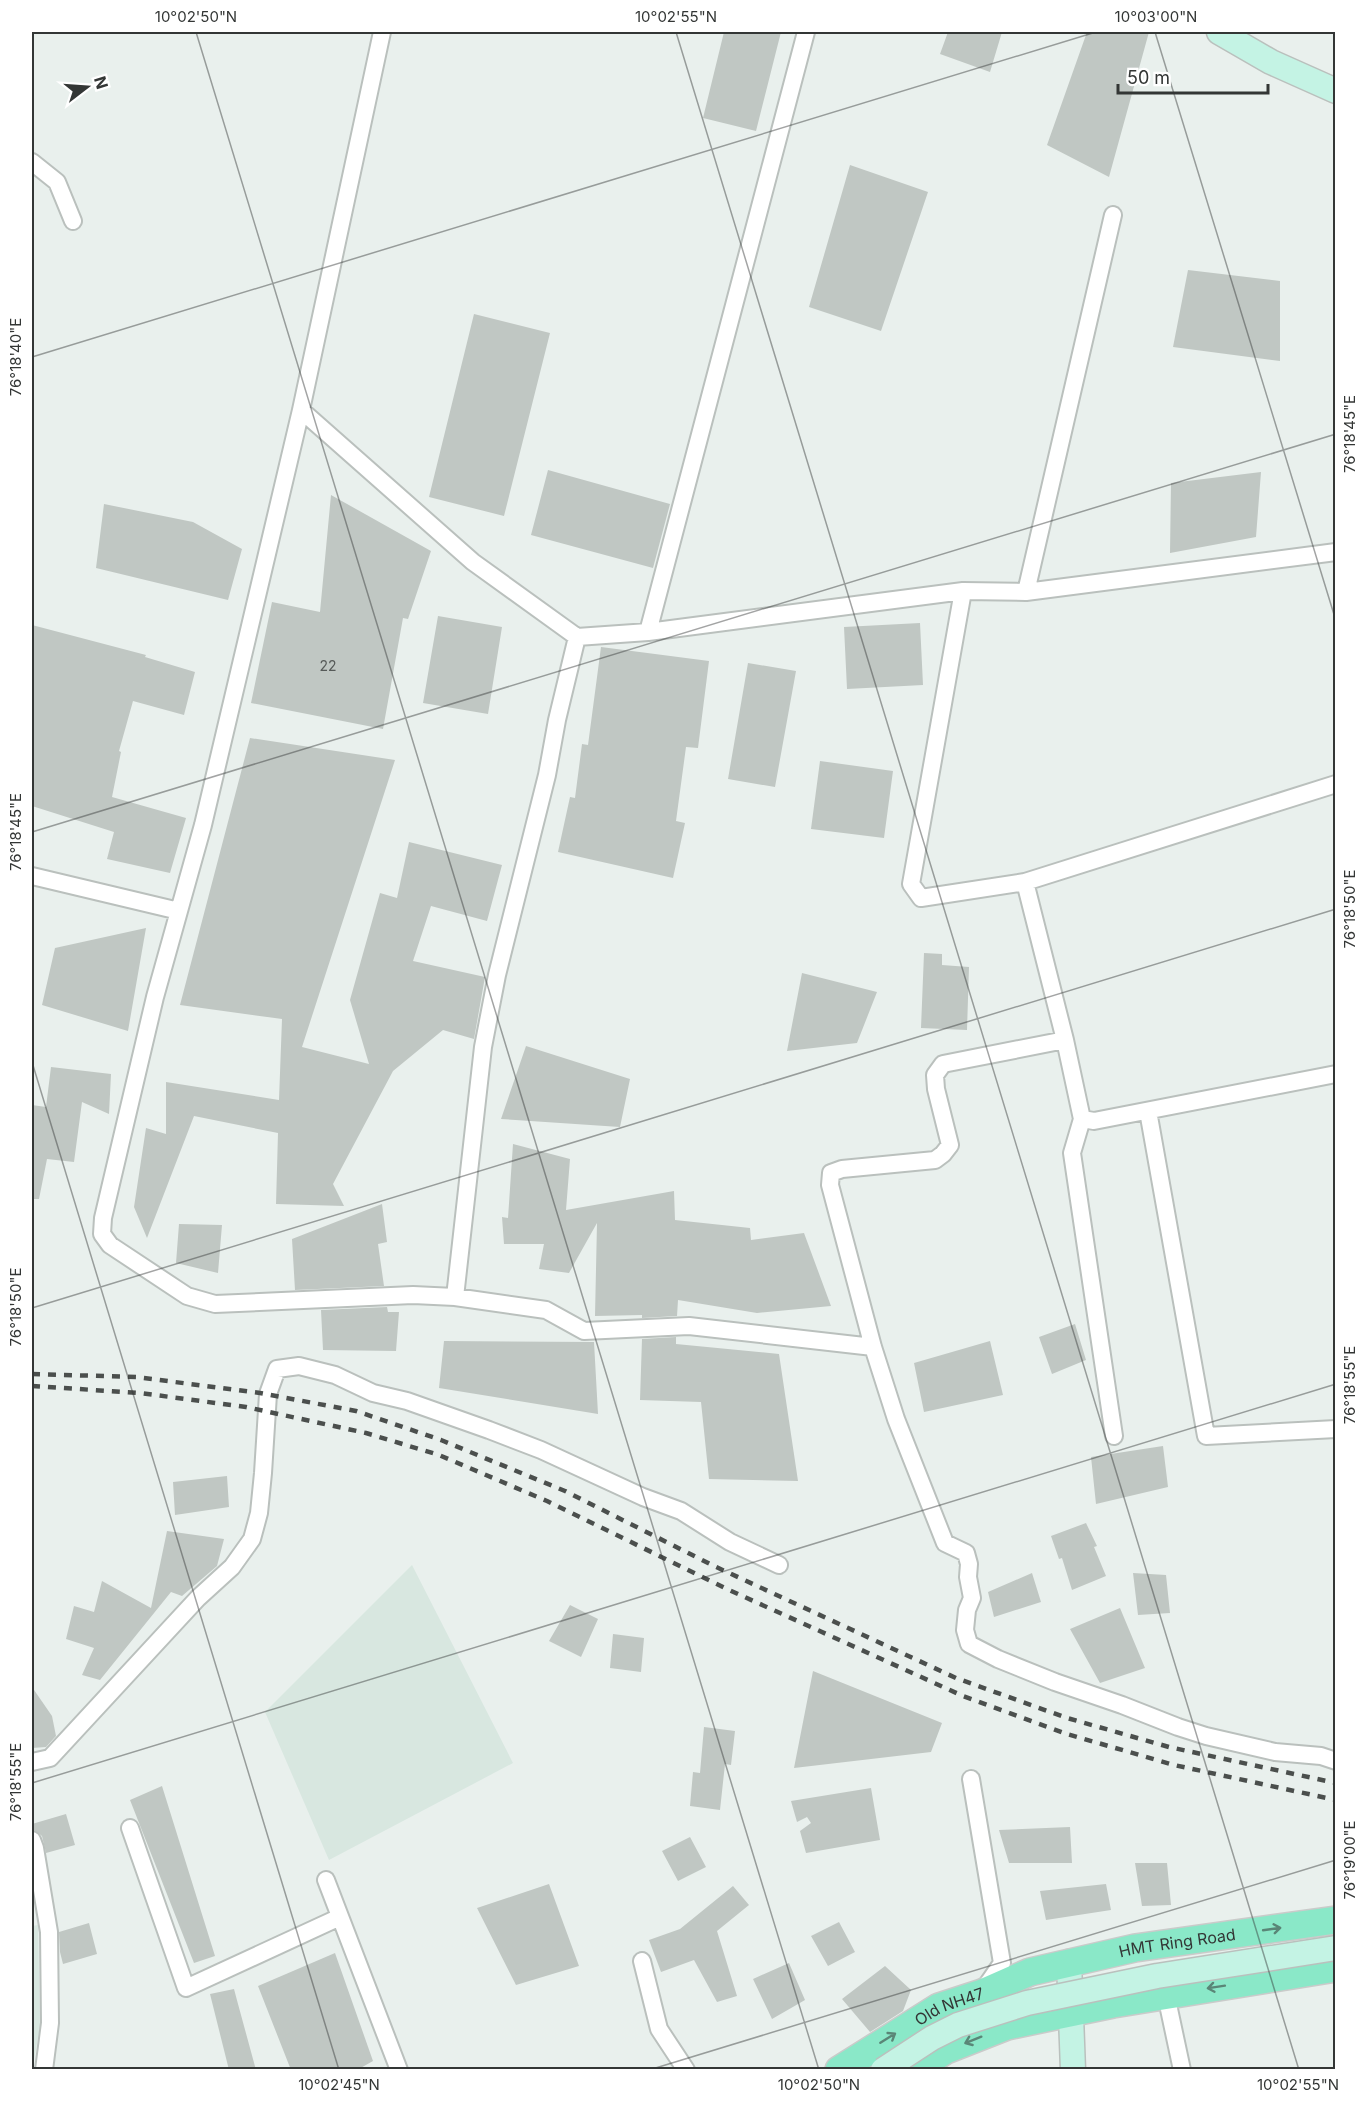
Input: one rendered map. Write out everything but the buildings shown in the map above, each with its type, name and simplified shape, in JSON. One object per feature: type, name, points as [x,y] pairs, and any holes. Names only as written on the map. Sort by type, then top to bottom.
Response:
[{"type":"main road","points":[[1219,32],[1271,62],[1335,91]]},
{"type":"main road","name":"HMT Ring Road","points":[[1069,1962],[1135,1948],[1335,1920]]},
{"type":"main road","points":[[883,2070],[932,2038],[958,2025],[1027,2003],[1157,1976],[1335,1948]]},
{"type":"main road","points":[[1069,1962],[1073,2070]]},
{"type":"main road","name":"Old NH47","points":[[839,2070],[939,2007],[1030,1972],[1069,1962]]},
{"type":"main road","points":[[915,2070],[946,2050],[1007,2026],[1166,1995],[1335,1968]]},
{"type":"street","points":[[382,32],[301,410],[203,825],[152,1009],[103,1218],[102,1234],[110,1245],[187,1296],[215,1305],[413,1295],[455,1297],[546,1310],[584,1331],[689,1326],[873,1347]]},
{"type":"street","points":[[648,632],[806,32]]},
{"type":"street","points":[[32,162],[57,182],[73,221]]},
{"type":"street","points":[[1026,592],[1113,215]]},
{"type":"street","points":[[301,410],[473,562],[578,637],[648,632],[963,591],[1026,592],[1335,552]]},
{"type":"street","points":[[963,591],[911,884],[921,898],[1025,882],[1335,784]]},
{"type":"street","points":[[455,1297],[483,1047],[497,975],[547,775],[557,720],[578,637]]},
{"type":"street","points":[[32,876],[179,911]]},
{"type":"street","points":[[1025,882],[1065,1040],[1082,1119],[1072,1153],[1114,1436]]},
{"type":"street","points":[[1065,1040],[943,1064],[935,1075],[936,1089],[950,1145],[935,1160],[842,1169],[831,1173],[830,1185],[873,1347],[896,1419],[945,1544],[966,1554],[969,1564],[968,1577],[972,1598],[967,1610],[965,1630],[969,1644],[998,1659],[1055,1682],[1122,1704],[1196,1733],[1275,1752],[1321,1756],[1335,1761]]},
{"type":"street","points":[[1082,1119],[1094,1121],[1335,1074]]},
{"type":"street","points":[[1148,1111],[1206,1437],[1335,1429]]},
{"type":"street","points":[[32,1762],[50,1758],[198,1598],[232,1567],[252,1539],[259,1513],[268,1394],[277,1369],[299,1366],[334,1375],[373,1393],[407,1401],[541,1450],[643,1497],[681,1511],[730,1542],[779,1565]]},
{"type":"street","points":[[971,1779],[1002,1963],[982,1992]]},
{"type":"street","points":[[130,1828],[186,1988],[340,1917]]},
{"type":"street","points":[[32,1840],[49,1932],[50,2023],[44,2070]]},
{"type":"street","points":[[326,1880],[399,2070]]},
{"type":"street","points":[[642,1961],[659,2029],[686,2070]]},
{"type":"street","points":[[1166,1995],[1182,2070]]},
{"type":"shaded area","points":[[412,1565],[513,1763],[329,1860],[265,1712]]},
{"type":"shaded area","points":[[38,1925],[40,2027],[32,2070],[32,1926]]},
{"type":"railway","points":[[32,1374],[136,1377],[260,1393],[356,1411],[441,1440],[565,1491],[714,1566],[956,1678],[1067,1718],[1169,1747],[1336,1783]]},
{"type":"railway","points":[[32,1386],[140,1393],[246,1407],[366,1433],[439,1455],[547,1501],[727,1589],[963,1696],[1067,1734],[1174,1765],[1336,1800]]}]
